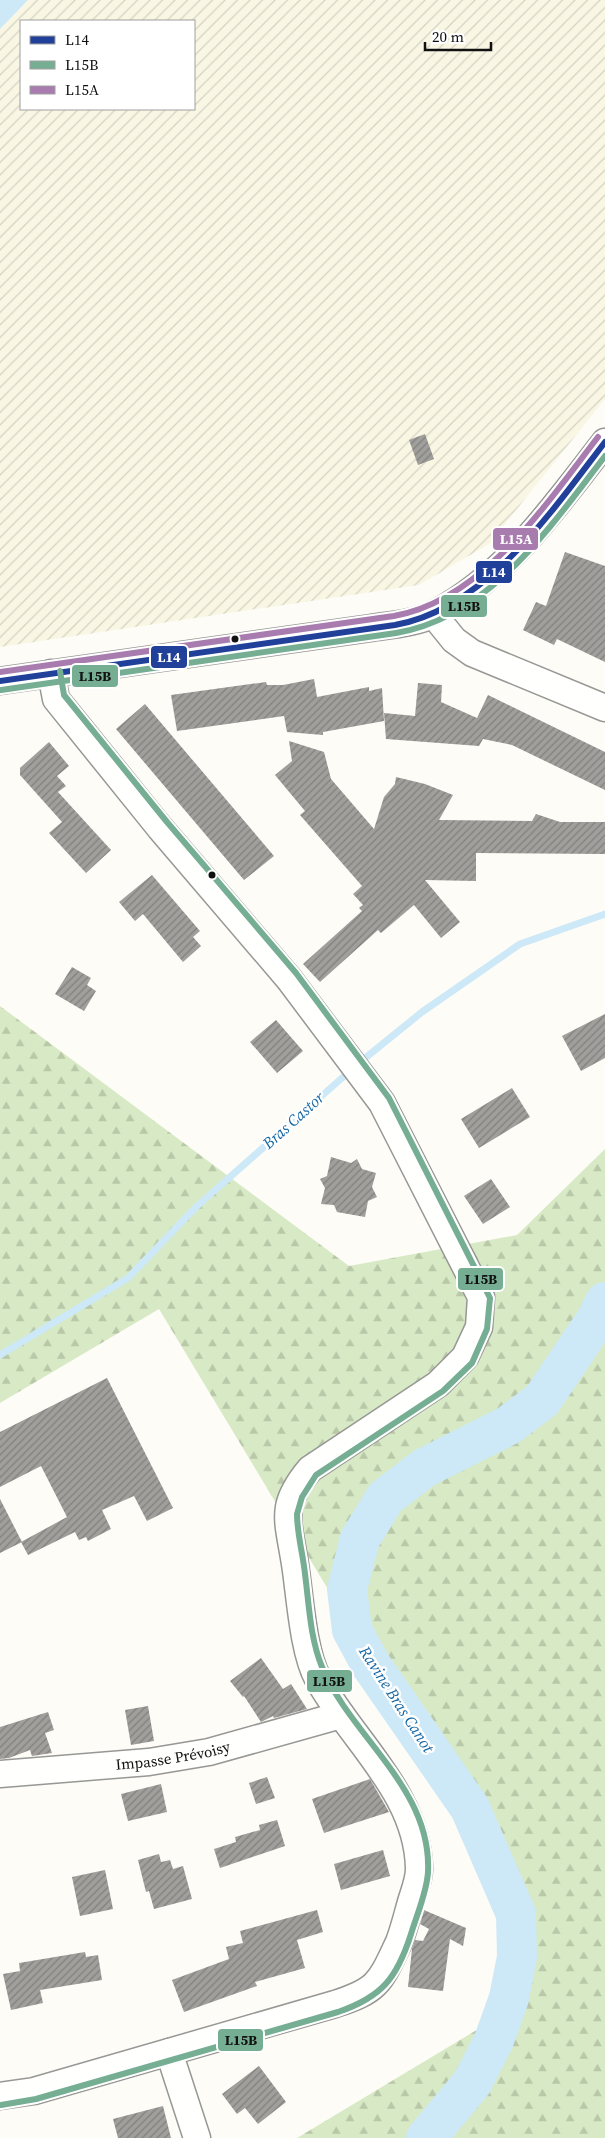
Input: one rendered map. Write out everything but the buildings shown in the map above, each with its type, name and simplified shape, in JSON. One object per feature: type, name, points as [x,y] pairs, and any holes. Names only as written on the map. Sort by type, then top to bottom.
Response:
[{"type":"street","points":[[0,681],[404,623],[433,614],[482,581],[531,537],[605,442]]},
{"type":"street","points":[[433,614],[454,640],[472,653],[605,708]]},
{"type":"street","points":[[0,2096],[34,2091],[362,1995],[382,1978],[403,1932],[419,1871],[412,1825],[387,1776],[341,1715],[316,1677],[308,1648],[292,1544],[289,1502],[294,1488],[310,1469],[438,1384],[465,1357],[479,1327],[481,1297],[382,1103],[288,979],[160,828],[56,699],[51,673]]},
{"type":"street","name":"Impasse Prévoisy","points":[[0,1774],[149,1762],[200,1753],[341,1715]]},
{"type":"street","points":[[169,2052],[197,2138]]},
{"type":"shaded area","points":[[28,0],[605,0],[605,399],[489,544],[419,585],[0,647],[0,29]]},
{"type":"green space","points":[[0,1006],[349,1266],[517,1235],[605,1149],[605,2138],[297,2138],[480,2028],[506,1942],[434,1765],[159,1309],[0,1403]]},
{"type":"water","points":[[0,0],[28,0],[0,29]]},
{"type":"waterway","name":"Bras Castor","points":[[359,1063],[422,1012],[520,944],[605,914]]},
{"type":"waterway","name":"Bras Castor","points":[[0,1355],[128,1278],[196,1207],[351,1070]]},
{"type":"waterway","name":"Ravine Bras Canot","points":[[426,2138],[472,2083],[494,2040],[509,1998],[517,1957],[516,1914],[470,1808],[371,1665],[352,1630],[347,1589],[360,1539],[385,1498],[424,1468],[509,1425],[542,1400],[596,1320],[605,1302]]},
{"type":"transit line","name":"L15A","points":[[0,672],[394,616],[426,607],[456,591],[484,570],[510,546],[557,491],[598,437]]},
{"type":"transit line","name":"L14","points":[[0,681],[395,625],[428,615],[459,599],[487,578],[514,553],[563,497],[605,442]]},
{"type":"transit line","name":"L15B","points":[[1,690],[396,633],[429,624],[460,609],[489,589],[515,565],[540,539],[605,456]]},
{"type":"transit line","name":"L15B","points":[[1,2105],[36,2099],[338,2012],[366,2000],[377,1992],[386,1984],[400,1963],[426,1887],[428,1872],[426,1842],[417,1814],[404,1789],[351,1717],[322,1667],[312,1633],[297,1514],[302,1497],[316,1475],[443,1391],[472,1363],[487,1329],[490,1298],[389,1098],[296,973],[167,822],[64,695],[60,671]]}]
